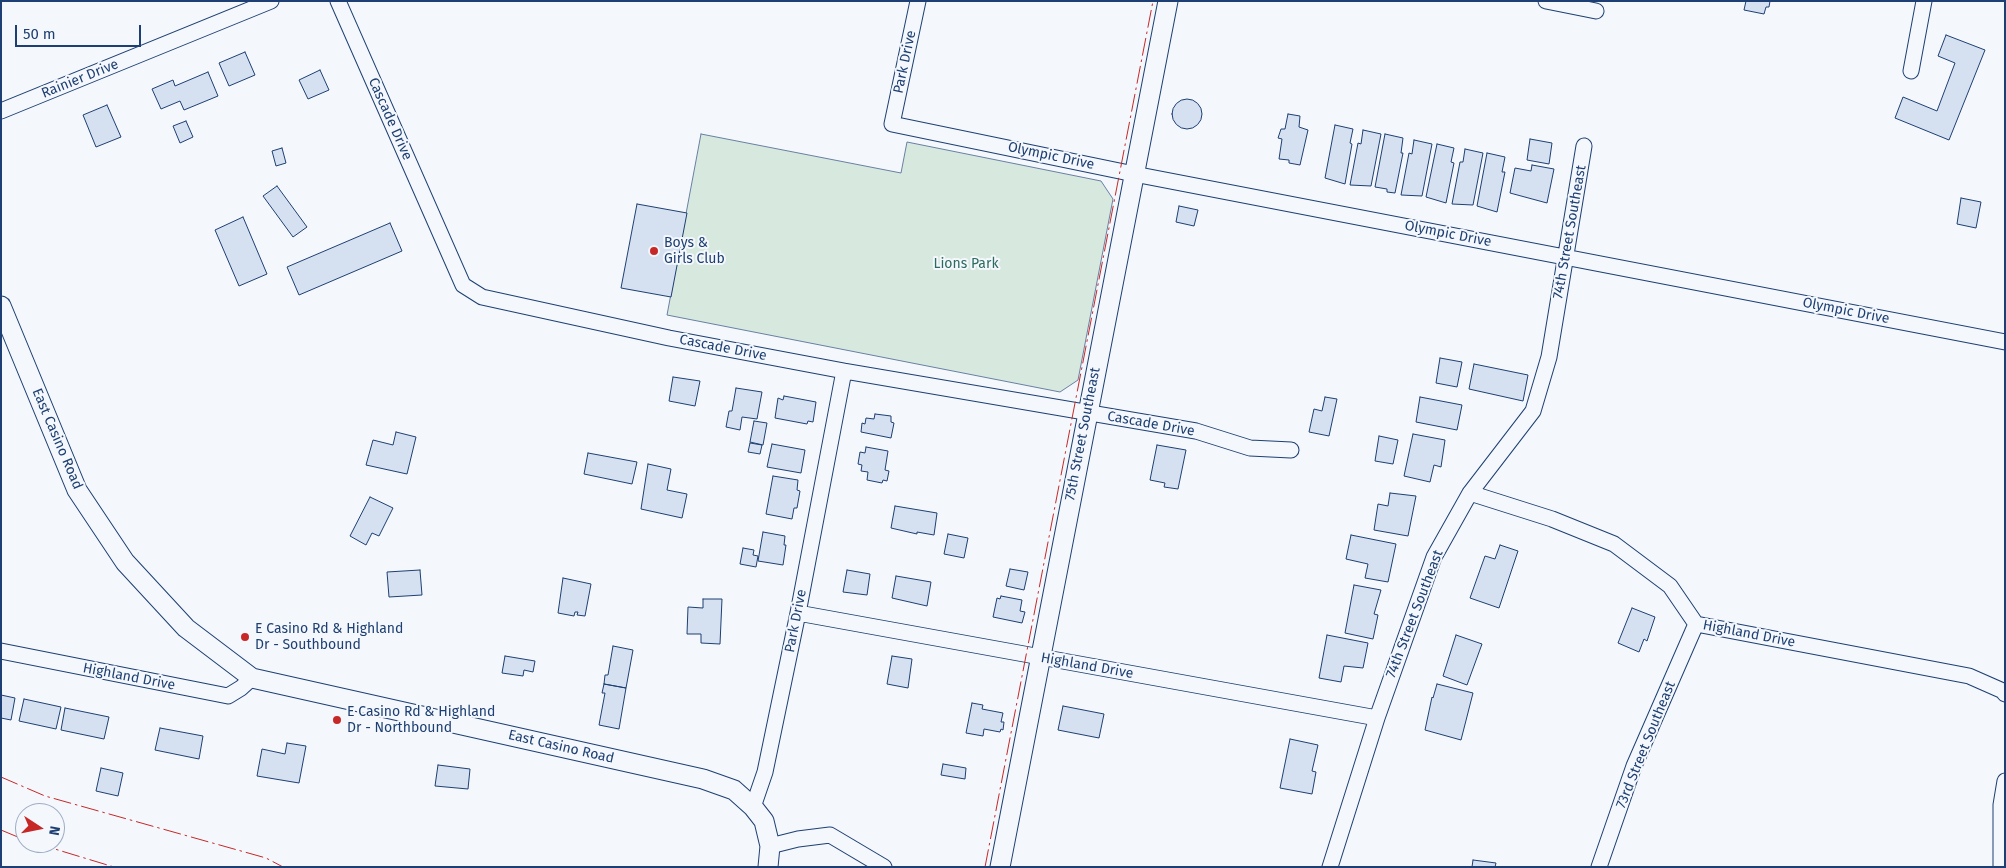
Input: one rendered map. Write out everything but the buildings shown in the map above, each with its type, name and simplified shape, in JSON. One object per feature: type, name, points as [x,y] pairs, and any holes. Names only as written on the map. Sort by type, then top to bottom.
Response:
[{"type":"street","name":"Rainier Drive","points":[[1,111],[271,1]]},
{"type":"street","name":"Cascade Drive","points":[[338,1],[463,285],[482,297],[669,338],[1196,431],[1250,448],[1291,450]]},
{"type":"street","name":"Park Drive","points":[[892,124],[918,1]]},
{"type":"street","name":"75th Street Southeast","points":[[1000,867],[1168,1]]},
{"type":"street","points":[[1546,1],[1596,11]]},
{"type":"street","points":[[1911,71],[1924,1]]},
{"type":"street","name":"Olympic Drive","points":[[892,124],[1134,174],[2005,342]]},
{"type":"street","name":"74th Street Southeast","points":[[1330,867],[1377,718],[1434,557],[1470,493],[1533,411],[1549,357],[1584,146]]},
{"type":"street","name":"East Casino Road","points":[[1,306],[77,490],[124,562],[186,628],[252,678],[703,779],[734,790],[754,807]]},
{"type":"street","name":"Park Drive","points":[[754,807],[765,772],[798,614],[844,370]]},
{"type":"street","name":"Highland Drive","points":[[1470,493],[1552,519],[1614,544],[1670,586],[1696,624],[1969,676],[2004,693]]},
{"type":"street","name":"Highland Drive","points":[[798,614],[1377,718]]},
{"type":"street","name":"73rd Street Southeast","points":[[1599,867],[1634,766],[1696,624]]},
{"type":"street","name":"Highland Drive","points":[[1,651],[228,696],[252,678]]},
{"type":"street","points":[[2000,867],[2001,805],[2005,781]]},
{"type":"street","points":[[754,807],[764,821],[770,846],[768,867]]},
{"type":"street","points":[[770,846],[798,839],[830,835],[884,867]]},
{"type":"green space","name":"Lions Park","points":[[701,134],[901,173],[907,142],[1101,181],[1113,199],[1078,380],[1060,392],[667,315]]},
{"type":"power","points":[[985,867],[1153,1]]},
{"type":"power","points":[[1,777],[45,796],[266,858],[283,867]]},
{"type":"power","points":[[1,830],[15,836]]},
{"type":"power","points":[[65,852],[114,867]]},
{"type":"place","name":"Boys & Girls Club","points":[[654,251]]},
{"type":"place","name":"E Casino Rd & Highland Dr - Southbound","points":[[245,637]]},
{"type":"place","name":"E Casino Rd & Highland Dr - Northbound","points":[[337,720]]}]
